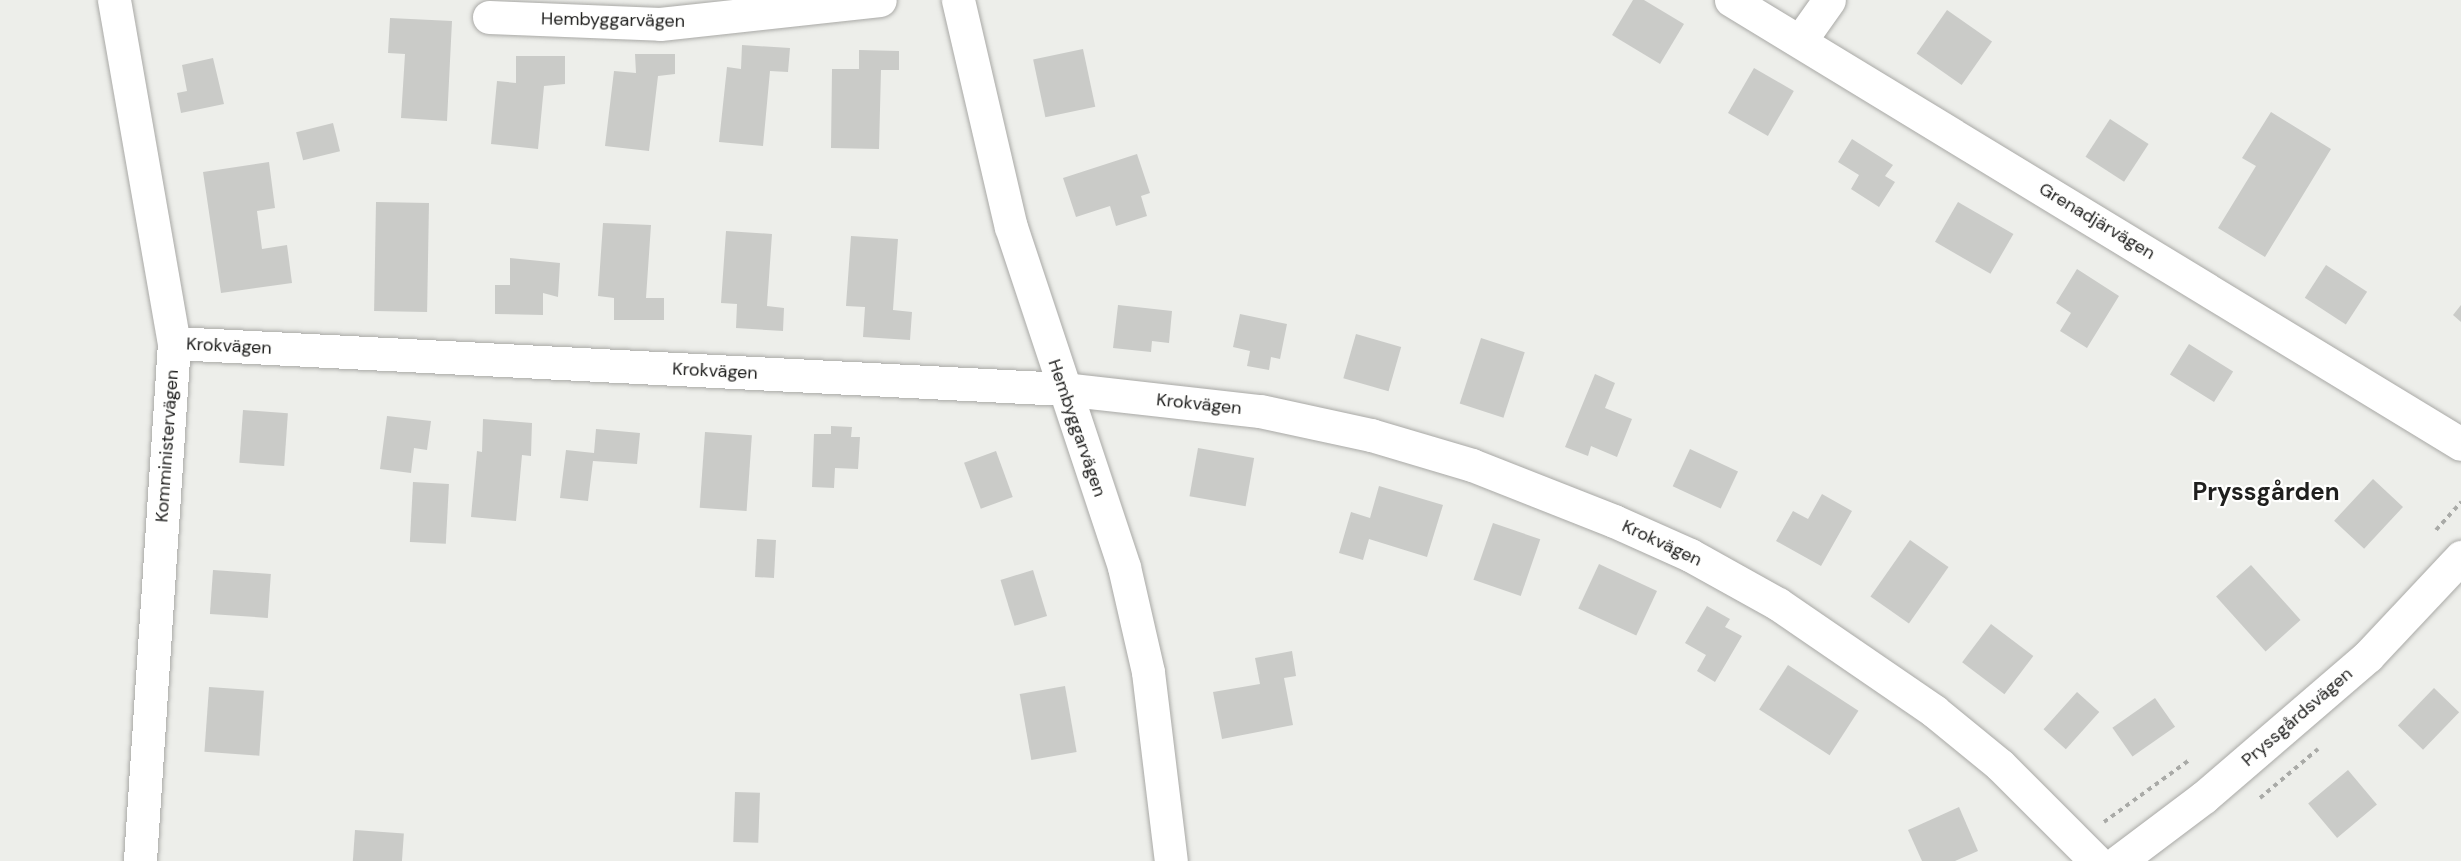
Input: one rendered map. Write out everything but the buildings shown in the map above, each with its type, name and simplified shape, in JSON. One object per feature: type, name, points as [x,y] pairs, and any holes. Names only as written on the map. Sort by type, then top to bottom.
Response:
[{"type":"street","name":"Komministervägen","points":[[114,0],[174,343],[140,861]]},
{"type":"street","name":"Hembyggarvägen","points":[[489,17],[660,24],[880,0]]},
{"type":"street","name":"Hembyggarvägen","points":[[958,0],[1011,227],[1127,578],[1161,754],[1172,861]]},
{"type":"street","name":"Grenadjärvägen","points":[[1731,0],[2461,444]]},
{"type":"street","points":[[1800,40],[1828,0]]},
{"type":"street","name":"Krokvägen","points":[[174,343],[1064,389],[1260,411],[1371,435],[1472,465],[1636,530],[1690,555],[1839,643],[1942,717],[2087,851]]},
{"type":"street","name":"Pryssgårdsvägen","points":[[2118,861],[2204,796],[2368,656],[2461,557]]},
{"type":"path","points":[[2430,538],[2461,502]]},
{"type":"path","points":[[2087,851],[2190,760]]},
{"type":"district","name":"Pryssgården","points":[[2266,492]]}]
